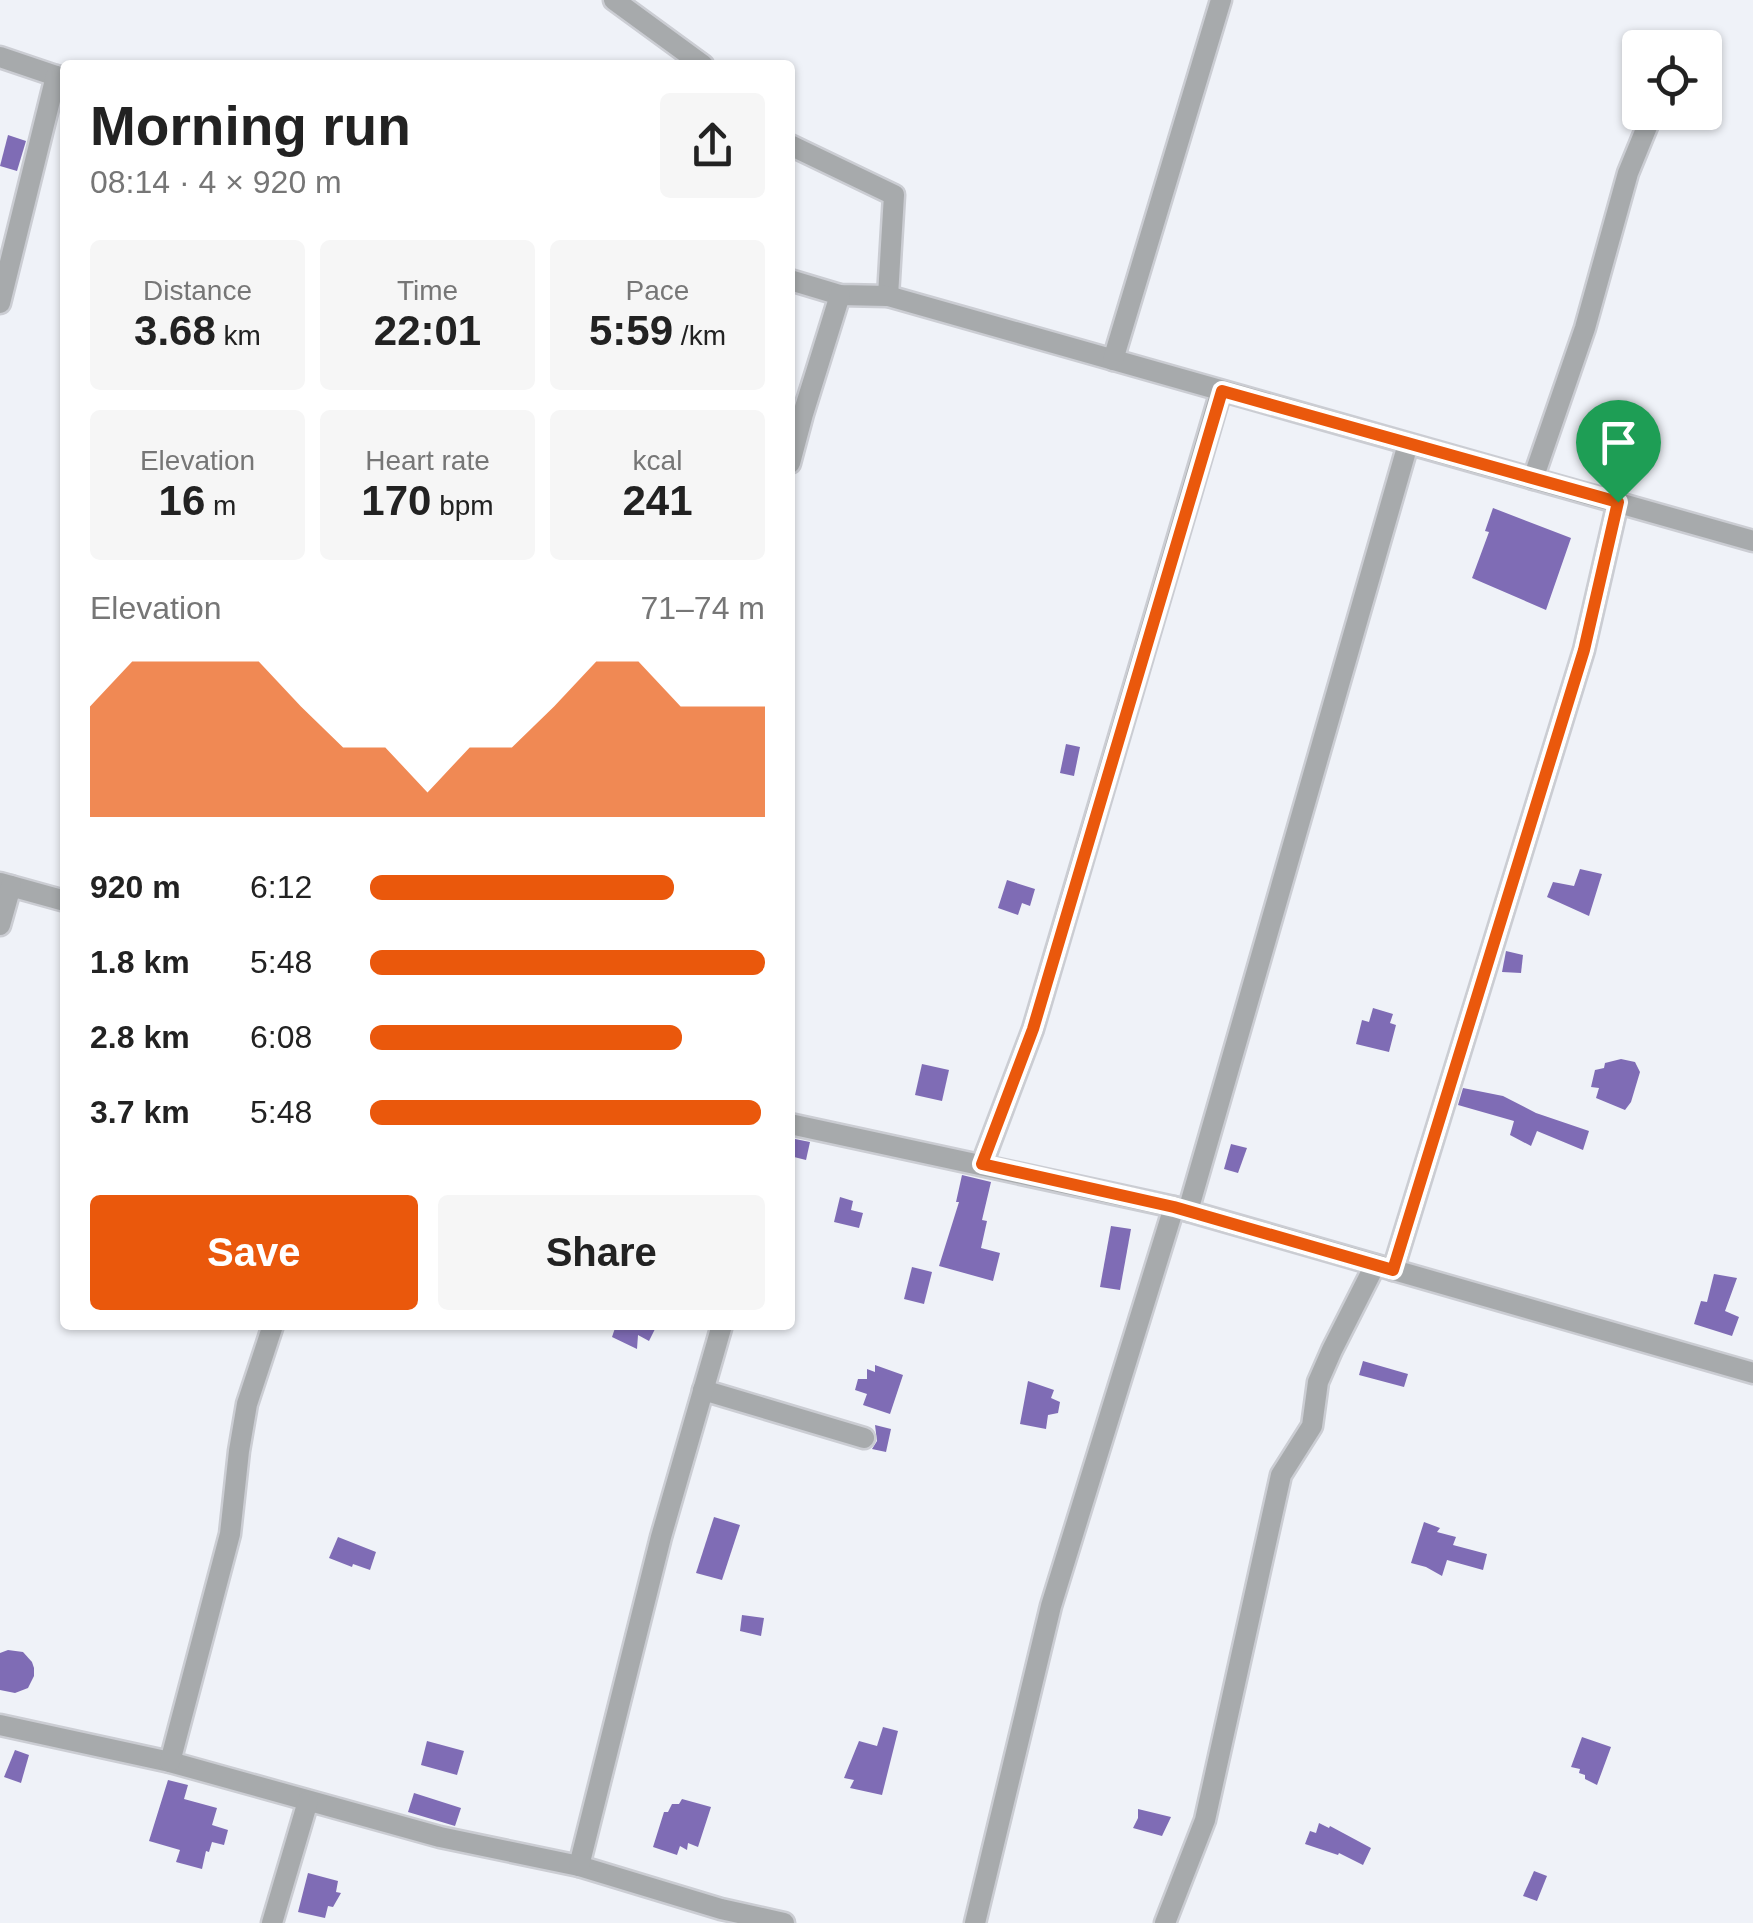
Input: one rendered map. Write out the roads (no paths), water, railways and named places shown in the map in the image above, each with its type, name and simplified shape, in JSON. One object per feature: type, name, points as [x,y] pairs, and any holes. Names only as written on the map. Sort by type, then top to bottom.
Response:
[{"type":"street","points":[[614,0],[696,60]]},
{"type":"street","points":[[1113,360],[1222,0]]},
{"type":"street","points":[[0,56],[60,77],[0,302]]},
{"type":"street","points":[[1533,479],[1584,328],[1628,173],[1646,130]]},
{"type":"street","points":[[795,147],[894,195],[888,296]]},
{"type":"street","points":[[795,282],[840,295],[888,296],[1753,541]]},
{"type":"street","points":[[795,445],[840,295]]},
{"type":"street","points":[[982,1164],[1033,1029],[1222,391]]},
{"type":"street","points":[[975,1923],[1050,1606],[1181,1209],[1408,444]]},
{"type":"street","points":[[1165,1923],[1205,1820],[1281,1475],[1312,1426],[1318,1382],[1332,1350],[1384,1268],[1584,650],[1618,502]]},
{"type":"street","points":[[0,925],[6,885],[60,900]]},
{"type":"street","points":[[795,1125],[1181,1209],[1753,1373]]},
{"type":"street","points":[[170,1762],[230,1534],[247,1404],[271,1330]]},
{"type":"street","points":[[578,1866],[661,1536],[721,1330]]},
{"type":"street","points":[[703,1390],[864,1438]]},
{"type":"street","points":[[0,1725],[170,1762],[440,1837],[578,1866],[720,1916],[784,1923]]},
{"type":"street","points":[[272,1923],[308,1800]]}]
